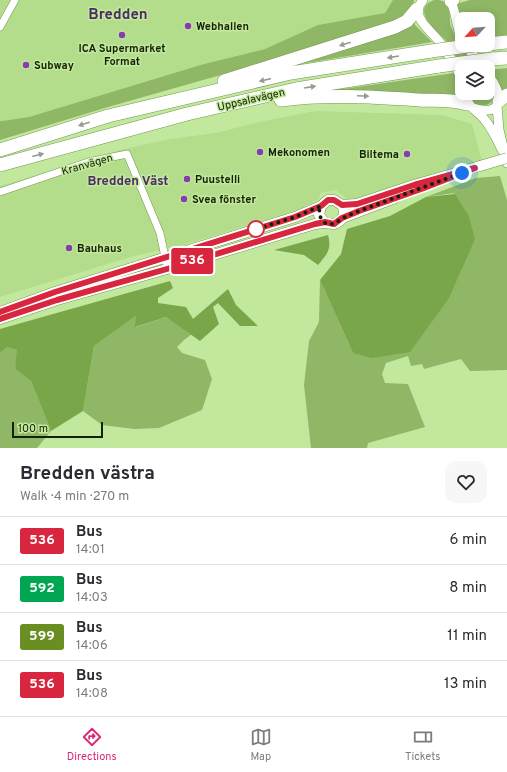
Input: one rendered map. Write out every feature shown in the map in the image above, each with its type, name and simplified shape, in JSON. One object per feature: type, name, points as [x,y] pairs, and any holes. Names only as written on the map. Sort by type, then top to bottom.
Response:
[{"type":"highway","points":[[108,116],[395,28],[407,21],[419,3]]},
{"type":"highway","points":[[495,43],[507,42]]},
{"type":"highway","name":"Uppsalavägen","points":[[0,150],[108,116],[291,74],[455,48]]},
{"type":"highway","name":"Uppsalavägen","points":[[495,61],[507,58]]},
{"type":"highway","name":"Uppsalavägen","points":[[0,165],[187,114],[296,89],[439,66],[455,65]]},
{"type":"highway","points":[[82,143],[264,103],[296,98],[354,96],[468,102]]},
{"type":"main road","points":[[0,312],[55,292],[315,224],[325,222],[334,224],[342,218],[359,211],[478,167],[505,154]]},
{"type":"main road","points":[[342,205],[357,204],[414,185],[478,167]]},
{"type":"main road","points":[[0,319],[166,264],[295,217],[321,206],[325,201],[337,201],[342,205],[344,212],[342,218]]},
{"type":"main road","points":[[321,206],[320,215],[325,222]]},
{"type":"street","points":[[0,27],[15,0]]},
{"type":"street","points":[[451,0],[455,18]]},
{"type":"street","points":[[419,3],[420,20],[437,39],[455,69]]},
{"type":"street","points":[[474,52],[484,60]]},
{"type":"street","points":[[495,84],[501,101],[498,130],[507,163]]},
{"type":"street","points":[[468,102],[482,111],[491,110],[501,101]]},
{"type":"street","points":[[468,102],[493,131],[505,154]]},
{"type":"street","name":"Kranvägen","points":[[0,192],[88,162],[127,154],[160,233],[166,264]]},
{"type":"shaded area","points":[[0,0],[393,0],[385,13],[318,25],[265,49],[204,64],[29,117],[0,121]]},
{"type":"shaded area","points":[[393,0],[414,0],[412,10],[404,19],[295,54],[108,107],[0,140],[0,121],[29,117],[204,64],[265,49],[318,25],[385,13]]},
{"type":"shaded area","points":[[434,0],[445,2],[449,10],[450,24],[455,36],[455,52],[465,52],[471,60],[458,60],[446,41],[428,21],[424,9],[427,4]]},
{"type":"shaded area","points":[[470,0],[507,0],[507,35],[495,36],[495,12],[458,12],[456,4]]},
{"type":"shaded area","points":[[414,19],[415,25],[432,42],[282,67]]},
{"type":"shaded area","points":[[507,68],[507,92],[504,94],[495,78],[495,69]]},
{"type":"shaded area","points":[[454,73],[455,75],[455,95],[329,91]]},
{"type":"shaded area","points":[[472,100],[493,100],[487,105],[483,106],[476,104]]},
{"type":"shaded area","points":[[315,111],[442,115],[472,124],[482,161],[356,200],[348,200],[336,190],[320,193],[319,199],[298,210],[183,245],[134,256],[0,297],[0,186],[120,150],[170,139],[216,133],[259,122]]},
{"type":"shaded area","points":[[500,176],[507,200],[507,370],[470,371],[461,359],[424,369],[422,364],[411,366],[408,356],[386,363],[382,374],[385,383],[408,384],[425,427],[368,443],[367,448],[311,448],[304,385],[309,341],[319,322],[320,280],[353,353],[468,214],[454,193],[426,197],[476,178]]},
{"type":"shaded area","points":[[455,194],[468,214],[475,239],[449,298],[410,352],[372,358],[353,353],[320,280],[341,254],[347,229],[390,216],[426,197]]},
{"type":"shaded area","points":[[328,235],[328,252],[318,265],[304,255],[274,250]]},
{"type":"shaded area","points":[[170,281],[173,288],[158,298],[158,303],[186,307],[193,319],[228,289],[236,305],[258,326],[240,326],[218,303],[213,307],[219,324],[200,341],[166,317],[135,327],[136,316],[94,346],[83,411],[51,431],[31,381],[15,369],[17,350],[7,347],[0,353],[0,329]]},
{"type":"shaded area","points":[[136,316],[136,327],[166,317],[192,334],[177,347],[182,353],[205,360],[212,379],[202,410],[159,428],[134,429],[102,425],[83,411],[94,346]]},
{"type":"shaded area","points":[[7,347],[18,350],[15,369],[31,381],[51,431],[37,448],[0,448],[0,353]]},
{"type":"bus line","name":"536","points":[[0,312],[55,292],[295,217],[321,206],[328,200],[337,201],[342,205],[357,204],[414,185],[475,168],[359,211],[342,218],[338,223],[328,224],[325,222],[315,224],[167,269],[57,300],[0,319]]},
{"type":"place","name":"Webhallen","points":[[188,26]]},
{"type":"place","name":"ICA Supermarket Format","points":[[122,35]]},
{"type":"place","name":"Subway","points":[[26,65]]},
{"type":"place","name":"Mekonomen","points":[[260,152]]},
{"type":"place","name":"Biltema","points":[[407,154]]},
{"type":"place","name":"Puustelli","points":[[187,179]]},
{"type":"place","name":"Svea fönster","points":[[184,199]]},
{"type":"place","name":"Bauhaus","points":[[69,248]]},
{"type":"district","name":"Bredden","points":[[118,14]]},
{"type":"district","name":"Bredden Väst","points":[[128,180]]},
{"type":"route","points":[[256,229],[250,231],[295,217],[321,206],[319,212],[322,220],[328,224],[338,223],[342,218],[359,211],[462,173]]}]
